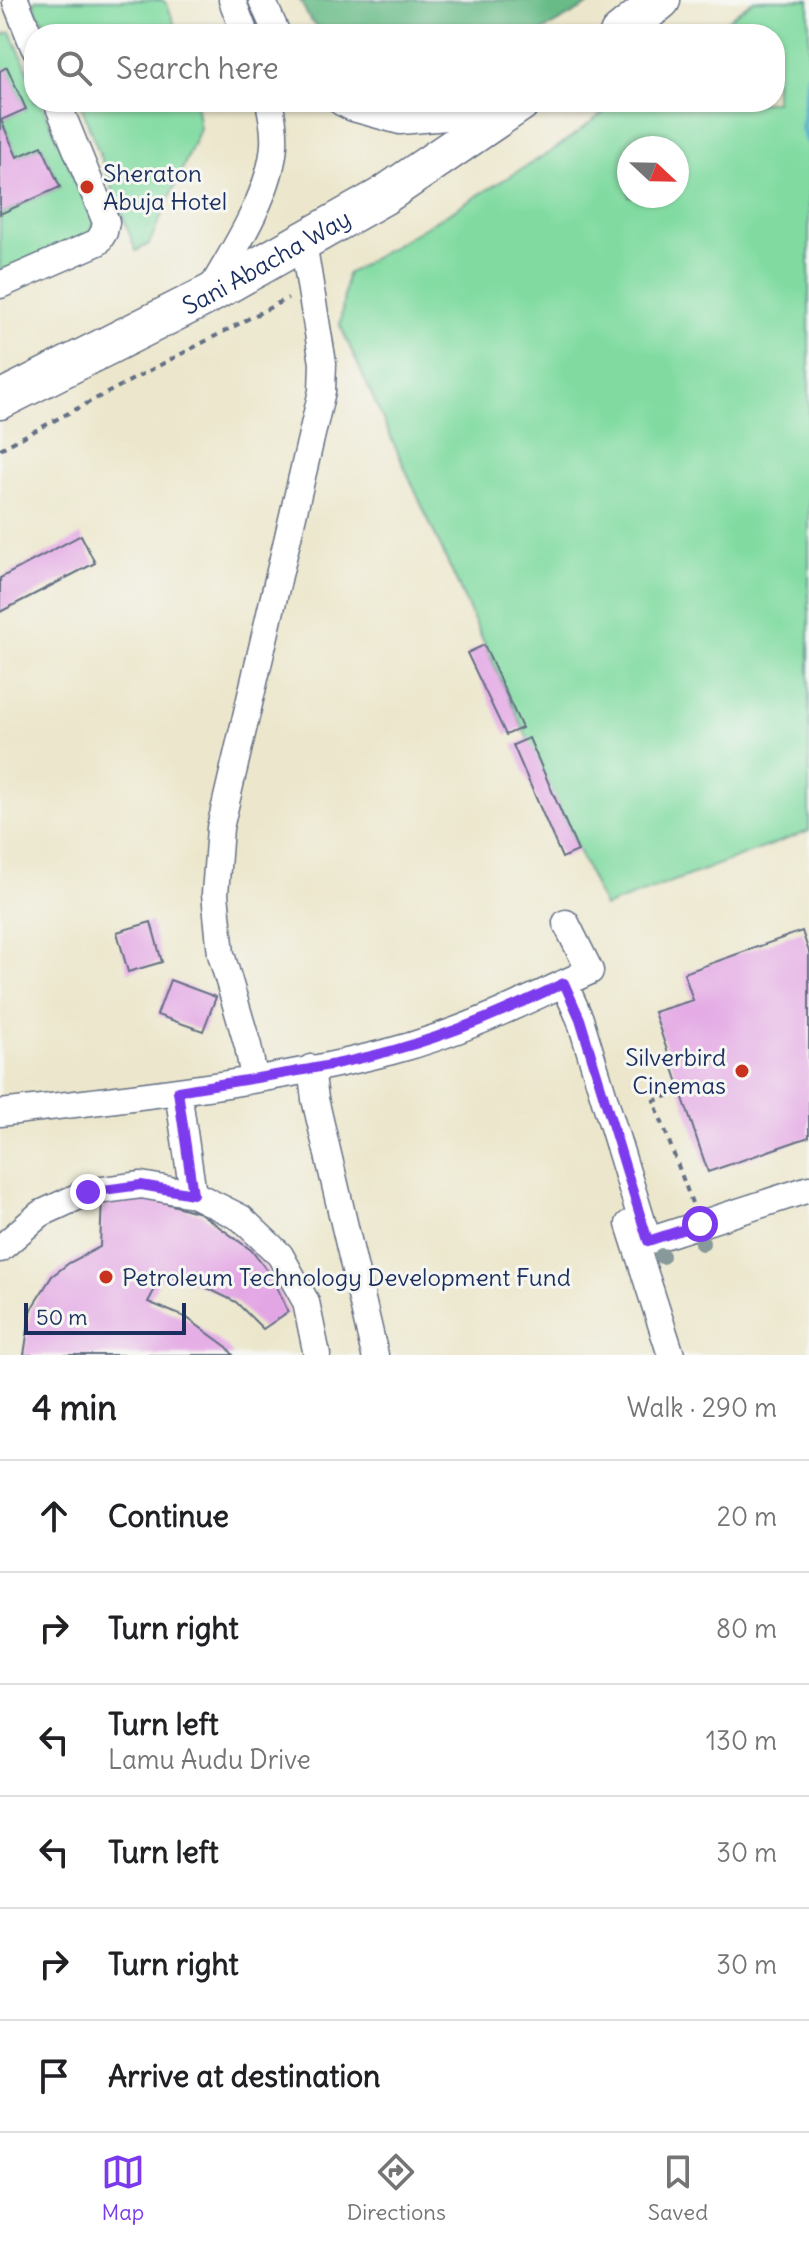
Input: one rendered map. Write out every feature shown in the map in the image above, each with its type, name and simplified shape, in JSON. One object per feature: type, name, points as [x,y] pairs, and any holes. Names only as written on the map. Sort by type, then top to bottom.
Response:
[{"type":"highway","points":[[631,24],[661,0]]},
{"type":"highway","name":"Sani Abacha Way","points":[[0,400],[208,295],[303,242],[383,196],[506,112]]},
{"type":"street","points":[[232,0],[241,24]]},
{"type":"street","points":[[0,25],[9,17],[16,1]]},
{"type":"street","points":[[16,1],[25,24]]},
{"type":"street","points":[[0,285],[98,242],[104,232],[106,222],[61,112]]},
{"type":"street","points":[[208,295],[246,230],[267,177],[275,142],[270,112]]},
{"type":"street","points":[[367,112],[400,121],[475,112]]},
{"type":"street","points":[[254,1078],[248,1046],[221,954],[215,894],[220,828],[322,391],[323,363],[303,242]]},
{"type":"street","points":[[0,1113],[178,1091],[393,1050],[488,1018],[590,971],[566,923]]},
{"type":"street","points":[[564,983],[580,1019],[648,1241],[809,1189]]},
{"type":"street","points":[[580,1019],[586,1091],[671,1355]]},
{"type":"street","points":[[311,1068],[315,1099],[375,1355]]},
{"type":"street","points":[[178,1091],[193,1194]]},
{"type":"street","points":[[0,1249],[40,1214],[88,1192],[141,1185],[193,1194],[241,1218],[280,1255],[306,1302],[317,1355]]},
{"type":"path","points":[[0,449],[310,286]]},
{"type":"path","points":[[681,1091],[654,1101],[700,1224]]},
{"type":"green space","points":[[35,0],[162,0],[167,4],[174,24],[47,24],[38,15]]},
{"type":"green space","points":[[300,0],[597,0],[555,24],[315,24]]},
{"type":"green space","points":[[754,0],[809,0],[809,831],[604,907],[340,325],[347,274],[555,149],[605,112],[785,112],[785,24],[722,24]]},
{"type":"green space","points":[[11,32],[24,62],[24,105],[7,68],[0,71],[0,36]]},
{"type":"green space","points":[[24,110],[45,112],[94,223],[88,236],[0,276],[0,214],[60,187],[42,146],[17,157],[1,120]]},
{"type":"green space","points":[[84,112],[197,112],[200,129],[149,244],[136,251]]},
{"type":"building","points":[[7,67],[24,105],[24,110],[1,120],[17,157],[42,146],[60,187],[0,214],[0,71]]},
{"type":"building","points":[[81,535],[95,563],[0,612],[0,578]]},
{"type":"building","points":[[484,645],[522,728],[506,735],[467,653]]},
{"type":"building","points":[[529,738],[578,851],[562,858],[513,745]]},
{"type":"building","points":[[151,922],[162,962],[128,972],[117,932]]},
{"type":"building","points":[[802,931],[809,952],[809,1137],[708,1172],[654,1012],[693,1000],[684,973]]},
{"type":"building","points":[[170,980],[216,997],[203,1031],[157,1015]]},
{"type":"building","name":"Petroleum Technology Development Fund","points":[[102,1198],[151,1199],[200,1213],[251,1250],[273,1278],[288,1312],[263,1329],[236,1302],[203,1286],[163,1274],[148,1302],[187,1318],[227,1347],[233,1355],[24,1355],[31,1309],[52,1276],[100,1247]]},
{"type":"waterway","points":[[809,74],[803,129],[809,143]]},
{"type":"place","name":"Sheraton Abuja Hotel","points":[[87,187]]},
{"type":"place","name":"Silverbird Cinemas","points":[[742,1071]]},
{"type":"place","name":"Petroleum Technology Development Fund","points":[[106,1277]]},
{"type":"route","points":[[88,1192],[141,1185],[193,1194],[178,1091],[393,1050],[488,1018],[564,983],[580,1019],[648,1241],[700,1224]]}]
